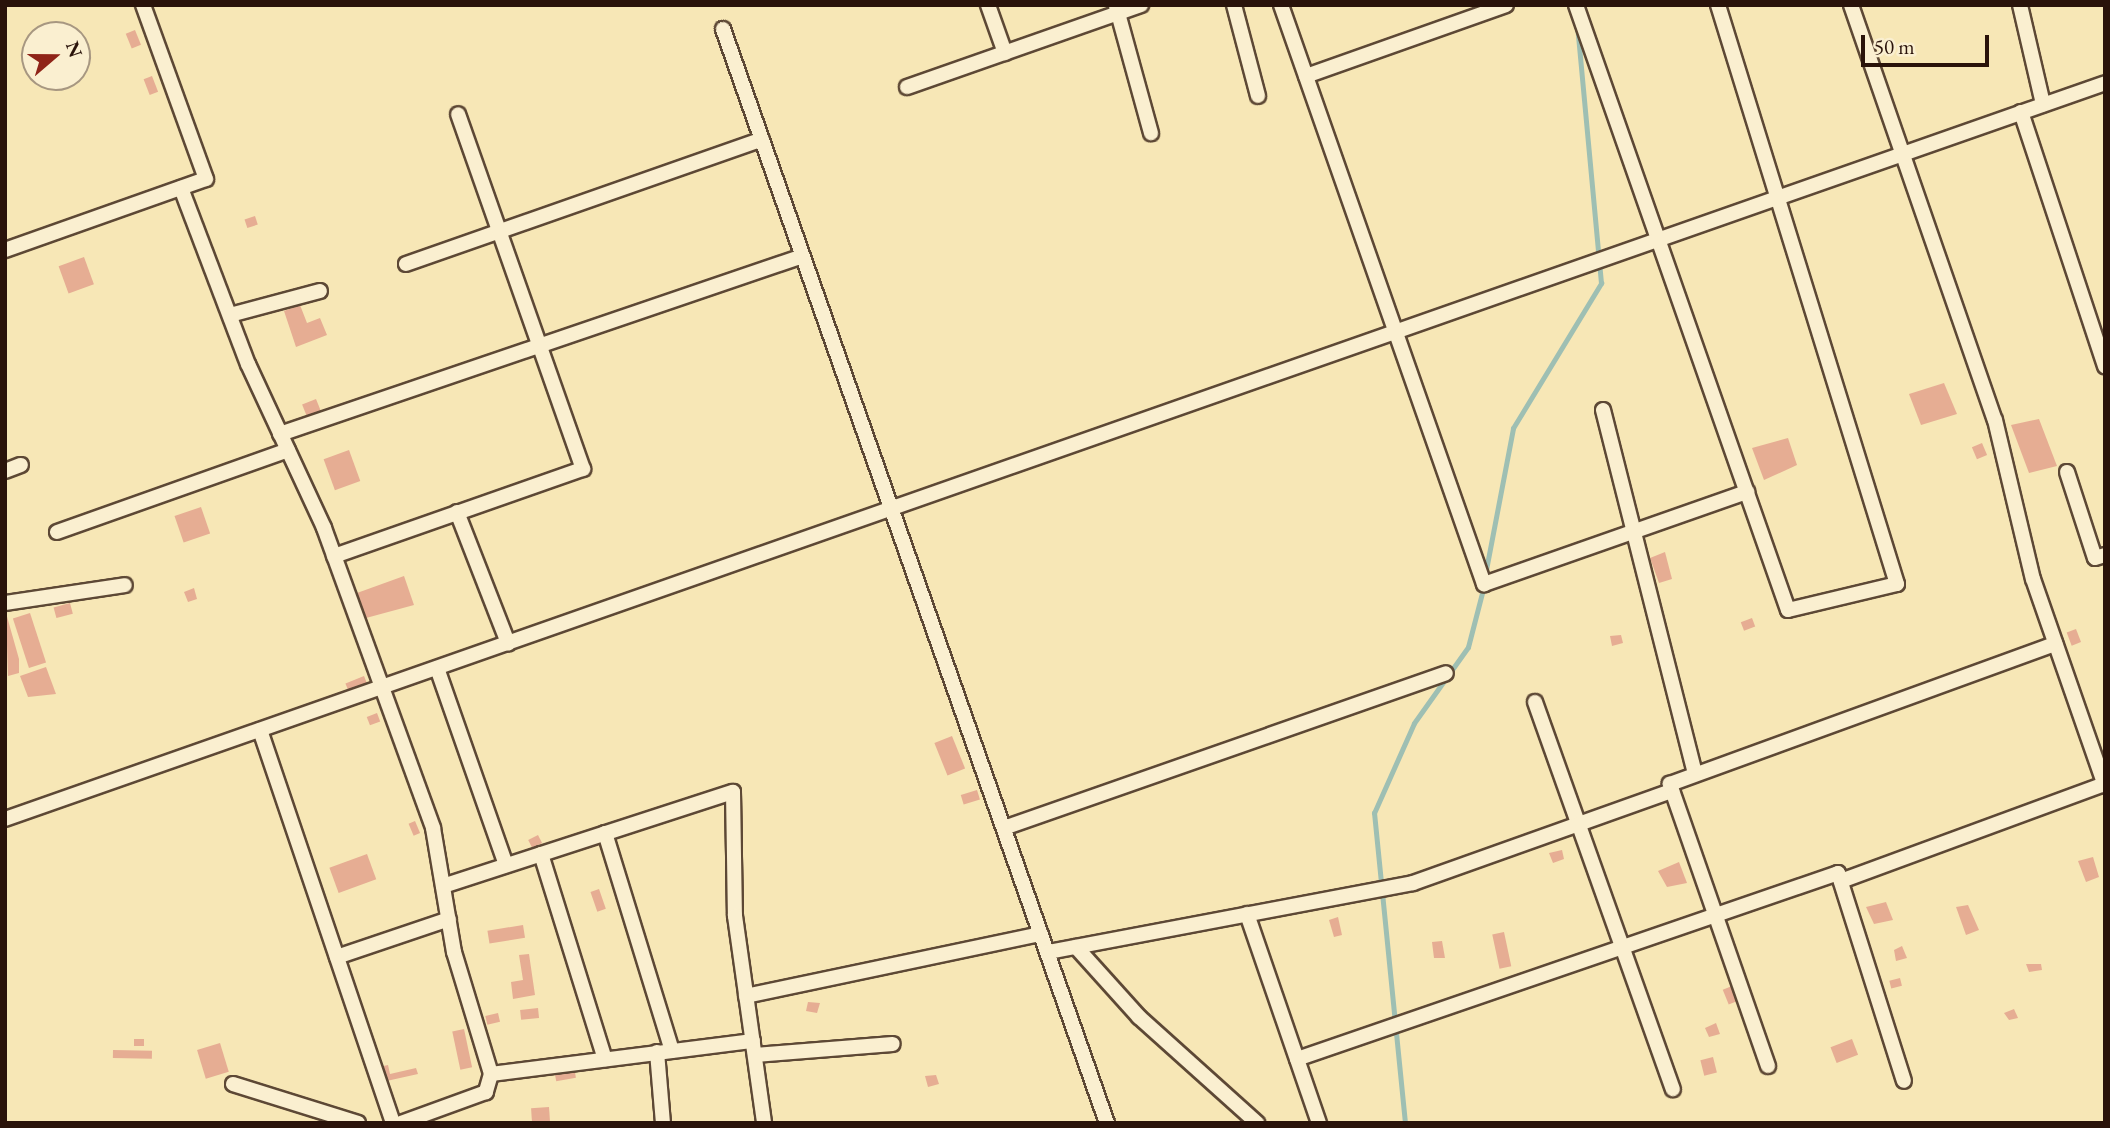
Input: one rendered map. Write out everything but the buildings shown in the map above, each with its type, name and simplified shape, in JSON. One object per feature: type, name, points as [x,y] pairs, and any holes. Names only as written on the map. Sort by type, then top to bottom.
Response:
[{"type":"street","points":[[5,250],[206,179],[143,5]]},
{"type":"street","points":[[988,5],[1005,53]]},
{"type":"street","points":[[907,87],[1005,53],[1116,9],[1141,5]]},
{"type":"street","points":[[1234,5],[1258,96]]},
{"type":"street","points":[[1281,5],[1484,584],[1747,492]]},
{"type":"street","points":[[1306,76],[1506,5]]},
{"type":"street","points":[[1576,5],[1788,610],[1897,584],[1780,197],[1718,5]]},
{"type":"street","points":[[1840,881],[2104,785],[2055,644],[1995,420],[1851,5]]},
{"type":"street","points":[[2020,5],[2043,104]]},
{"type":"street","points":[[1116,9],[1151,133]]},
{"type":"street","points":[[723,29],[1107,1123]]},
{"type":"street","points":[[5,820],[2105,83]]},
{"type":"street","points":[[2021,112],[2105,366]]},
{"type":"street","points":[[334,556],[583,469],[458,114]]},
{"type":"street","points":[[406,264],[762,139]]},
{"type":"street","points":[[181,188],[230,315],[334,556],[433,828],[449,919],[491,1074],[486,1092],[401,1123]]},
{"type":"street","points":[[280,434],[541,348],[803,256]]},
{"type":"street","points":[[230,315],[320,291]]},
{"type":"street","points":[[1603,410],[1695,774]]},
{"type":"street","points":[[57,532],[288,450]]},
{"type":"street","points":[[5,471],[21,465]]},
{"type":"street","points":[[2067,472],[2095,558],[2105,555]]},
{"type":"street","points":[[457,513],[508,643]]},
{"type":"street","points":[[5,603],[125,585]]},
{"type":"street","points":[[1768,1066],[1670,784],[2055,644]]},
{"type":"street","points":[[437,668],[506,866]]},
{"type":"street","points":[[1004,828],[1446,673]]},
{"type":"street","points":[[1535,702],[1673,1089]]},
{"type":"street","points":[[260,730],[393,1123]]},
{"type":"street","points":[[443,886],[733,792],[735,916],[764,1123]]},
{"type":"street","points":[[1048,952],[1413,883],[1672,792]]},
{"type":"street","points":[[605,833],[665,1052],[663,1123]]},
{"type":"street","points":[[541,854],[605,1059]]},
{"type":"street","points":[[1297,1059],[1838,873],[1904,1081]]},
{"type":"street","points":[[1247,914],[1319,1123]]},
{"type":"street","points":[[337,957],[449,919]]},
{"type":"street","points":[[746,996],[1041,934]]},
{"type":"street","points":[[1076,947],[1139,1017],[1257,1123]]},
{"type":"street","points":[[491,1074],[665,1052],[892,1044]]},
{"type":"street","points":[[233,1084],[358,1123]]},
{"type":"waterway","points":[[1485,575],[1513,428],[1601,283],[1577,25]]},
{"type":"waterway","points":[[1405,1123],[1374,813],[1414,723],[1468,647],[1484,585]]}]
